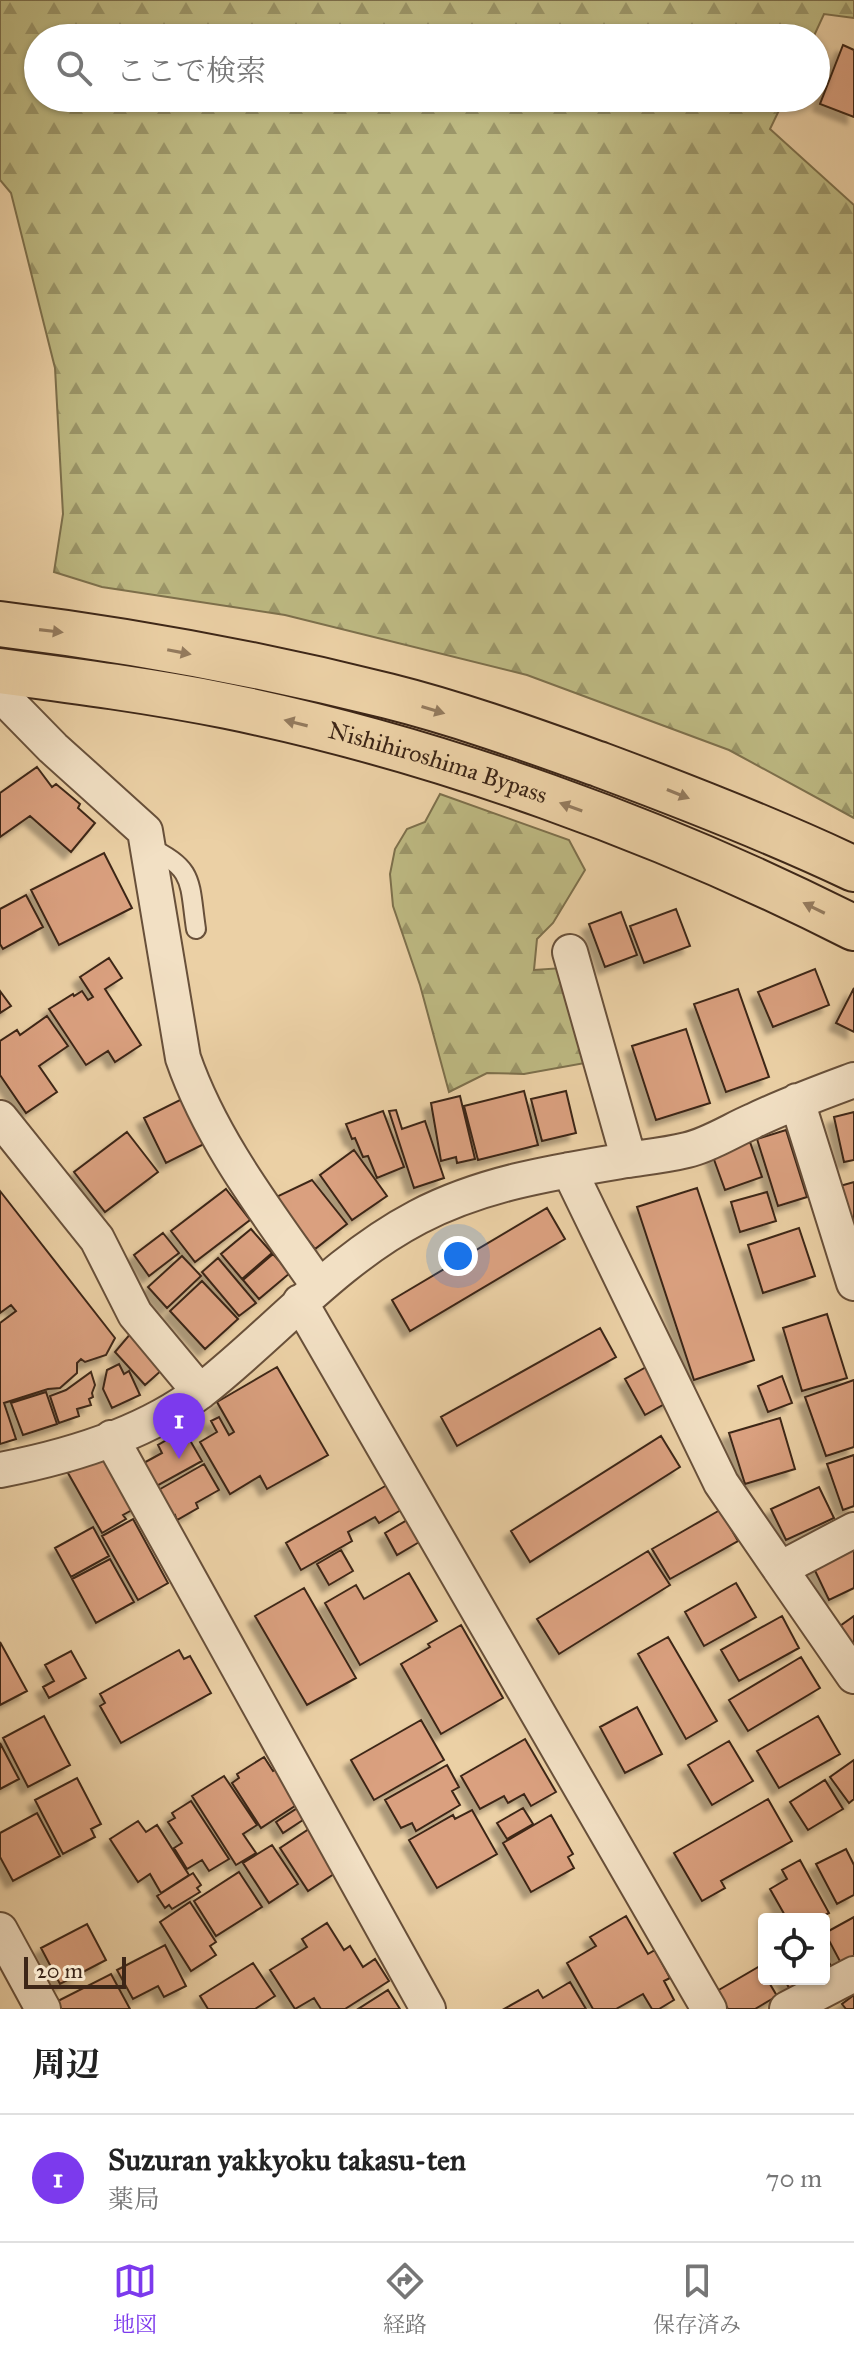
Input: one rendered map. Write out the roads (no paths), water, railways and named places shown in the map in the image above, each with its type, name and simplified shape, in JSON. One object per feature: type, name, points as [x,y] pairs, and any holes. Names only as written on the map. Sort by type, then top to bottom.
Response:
[{"type":"highway","name":"Nishihiroshima Bypass","points":[[0,624],[103,637],[241,663],[389,696],[529,739],[779,835],[854,869]]},
{"type":"highway","name":"Nishihiroshima Bypass","points":[[0,671],[228,707],[378,744],[533,793],[631,829],[774,888],[854,928]]},
{"type":"street","points":[[0,689],[5,699],[53,748],[145,831],[183,1058],[195,1090],[709,2009]]},
{"type":"street","points":[[570,952],[629,1160]]},
{"type":"street","points":[[0,1470],[36,1463],[154,1420],[200,1392],[360,1252],[418,1217],[481,1189],[569,1170],[689,1150],[797,1101],[854,1080]]},
{"type":"street","points":[[797,1101],[854,1283]]},
{"type":"street","points":[[0,1118],[97,1239],[135,1314],[200,1392]]},
{"type":"street","points":[[569,1170],[721,1483],[854,1676]]},
{"type":"street","points":[[111,1438],[428,2009]]},
{"type":"street","points":[[780,1569],[854,1530]]},
{"type":"street","points":[[0,1930],[43,2009]]},
{"type":"street","points":[[787,2009],[854,1974]]},
{"type":"lane","points":[[148,847],[171,857],[188,874],[196,929]]},
{"type":"place","name":"Suzuran yakkyoku takasu-ten","points":[[179,1459]]}]
